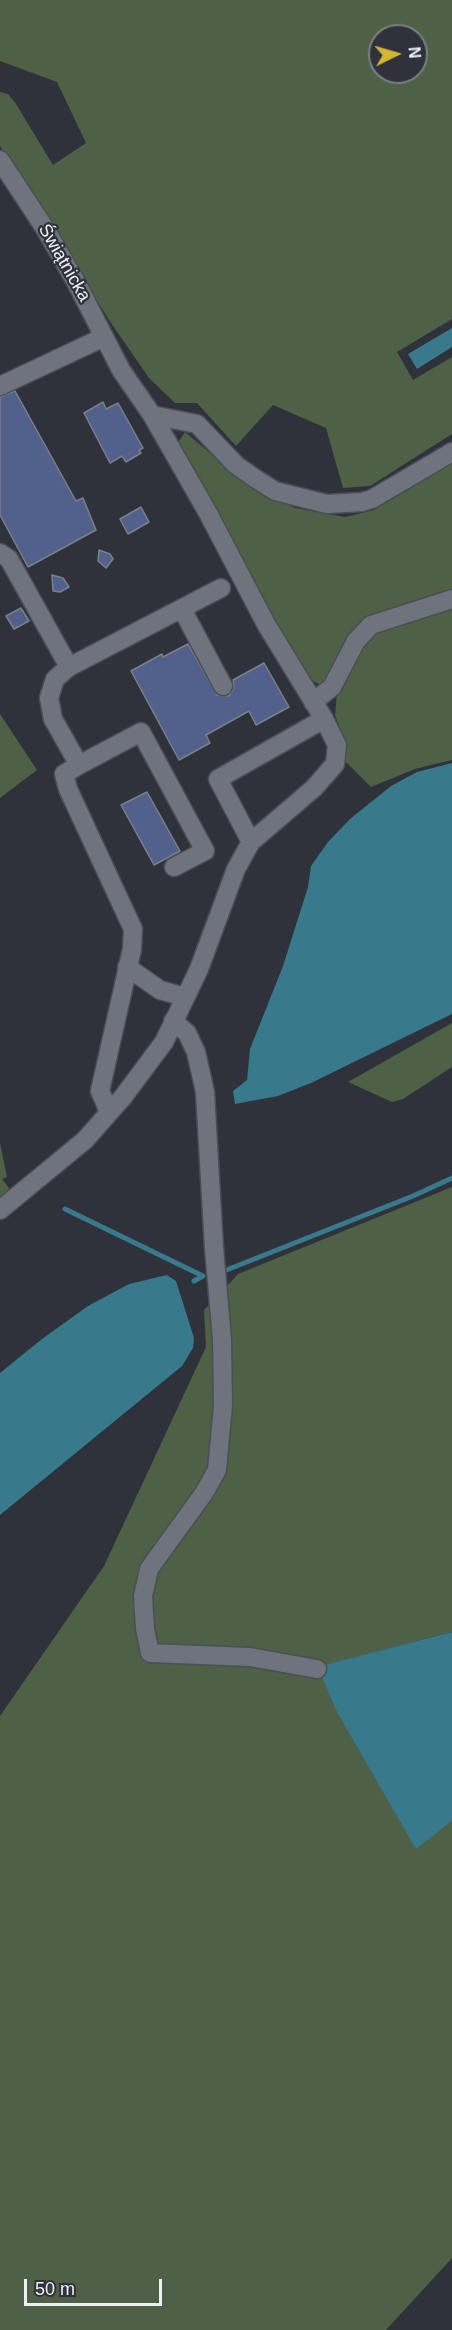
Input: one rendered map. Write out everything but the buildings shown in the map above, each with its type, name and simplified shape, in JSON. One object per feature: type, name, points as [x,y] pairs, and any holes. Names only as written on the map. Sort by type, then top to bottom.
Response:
[{"type":"street","name":"Świątnicka","points":[[0,160],[76,282],[121,370],[152,416],[208,513],[266,624],[324,719],[337,745],[335,764],[314,788],[251,842]]},
{"type":"street","points":[[0,386],[104,337]]},
{"type":"street","points":[[152,416],[197,424],[236,465],[256,479],[276,490],[327,504],[372,499],[452,452]]},
{"type":"street","points":[[0,554],[9,559],[69,667]]},
{"type":"street","points":[[79,765],[53,719],[49,698],[55,679],[69,667],[221,588]]},
{"type":"street","points":[[313,702],[332,687],[356,642],[371,625],[452,599]]},
{"type":"street","points":[[182,609],[223,686]]},
{"type":"street","points":[[0,1210],[85,1140],[123,1098],[164,1042],[199,969],[236,869],[251,842],[218,779],[324,719]]},
{"type":"street","points":[[109,1112],[100,1091],[132,949],[133,929],[64,774],[141,732],[205,851],[174,867]]},
{"type":"street","points":[[127,967],[160,990],[185,997]]},
{"type":"street","points":[[173,1022],[187,1033],[196,1052],[205,1092],[222,1339],[223,1405],[217,1470],[204,1493],[149,1569],[143,1596],[145,1629],[150,1653],[250,1657],[317,1669]]},
{"type":"green space","points":[[0,0],[452,0],[452,319],[397,352],[413,380],[452,357],[452,434],[370,486],[343,488],[326,428],[273,405],[236,446],[197,403],[175,403],[149,378],[111,323],[0,146],[0,92],[8,94],[16,104],[53,165],[86,143],[57,82],[0,61]]},
{"type":"green space","points":[[185,432],[251,487],[295,508],[345,517],[374,510],[452,463],[452,760],[415,769],[371,787],[343,759],[346,747],[335,715],[337,693],[309,679],[291,653],[177,444]]},
{"type":"green space","points":[[0,714],[37,770],[0,798]]},
{"type":"green space","points":[[452,1023],[452,1067],[403,1099],[392,1102],[348,1082]]},
{"type":"green space","points":[[0,1143],[7,1177],[2,1179],[12,1192],[0,1202]]},
{"type":"green space","points":[[452,1187],[452,1632],[321,1666],[379,1782],[416,1848],[452,1821],[452,2258],[386,2330],[0,2330],[0,1716],[104,1566],[206,1347],[204,1310],[238,1274]]},
{"type":"water","points":[[452,328],[452,347],[417,369],[408,354]]},
{"type":"water","points":[[452,763],[452,1014],[311,1083],[278,1096],[235,1104],[233,1091],[247,1080],[250,1049],[283,966],[308,887],[311,866],[328,842],[350,819],[391,786],[417,772]]},
{"type":"water","points":[[167,1275],[176,1281],[194,1338],[193,1348],[182,1366],[0,1515],[0,1373],[88,1306],[129,1284]]},
{"type":"water","points":[[452,1632],[452,1821],[416,1849],[337,1712],[322,1677],[320,1666]]},
{"type":"waterway","points":[[224,1271],[413,1196],[452,1178]]},
{"type":"waterway","points":[[65,1209],[203,1276]]},
{"type":"waterway","points":[[194,1281],[203,1276]]}]
